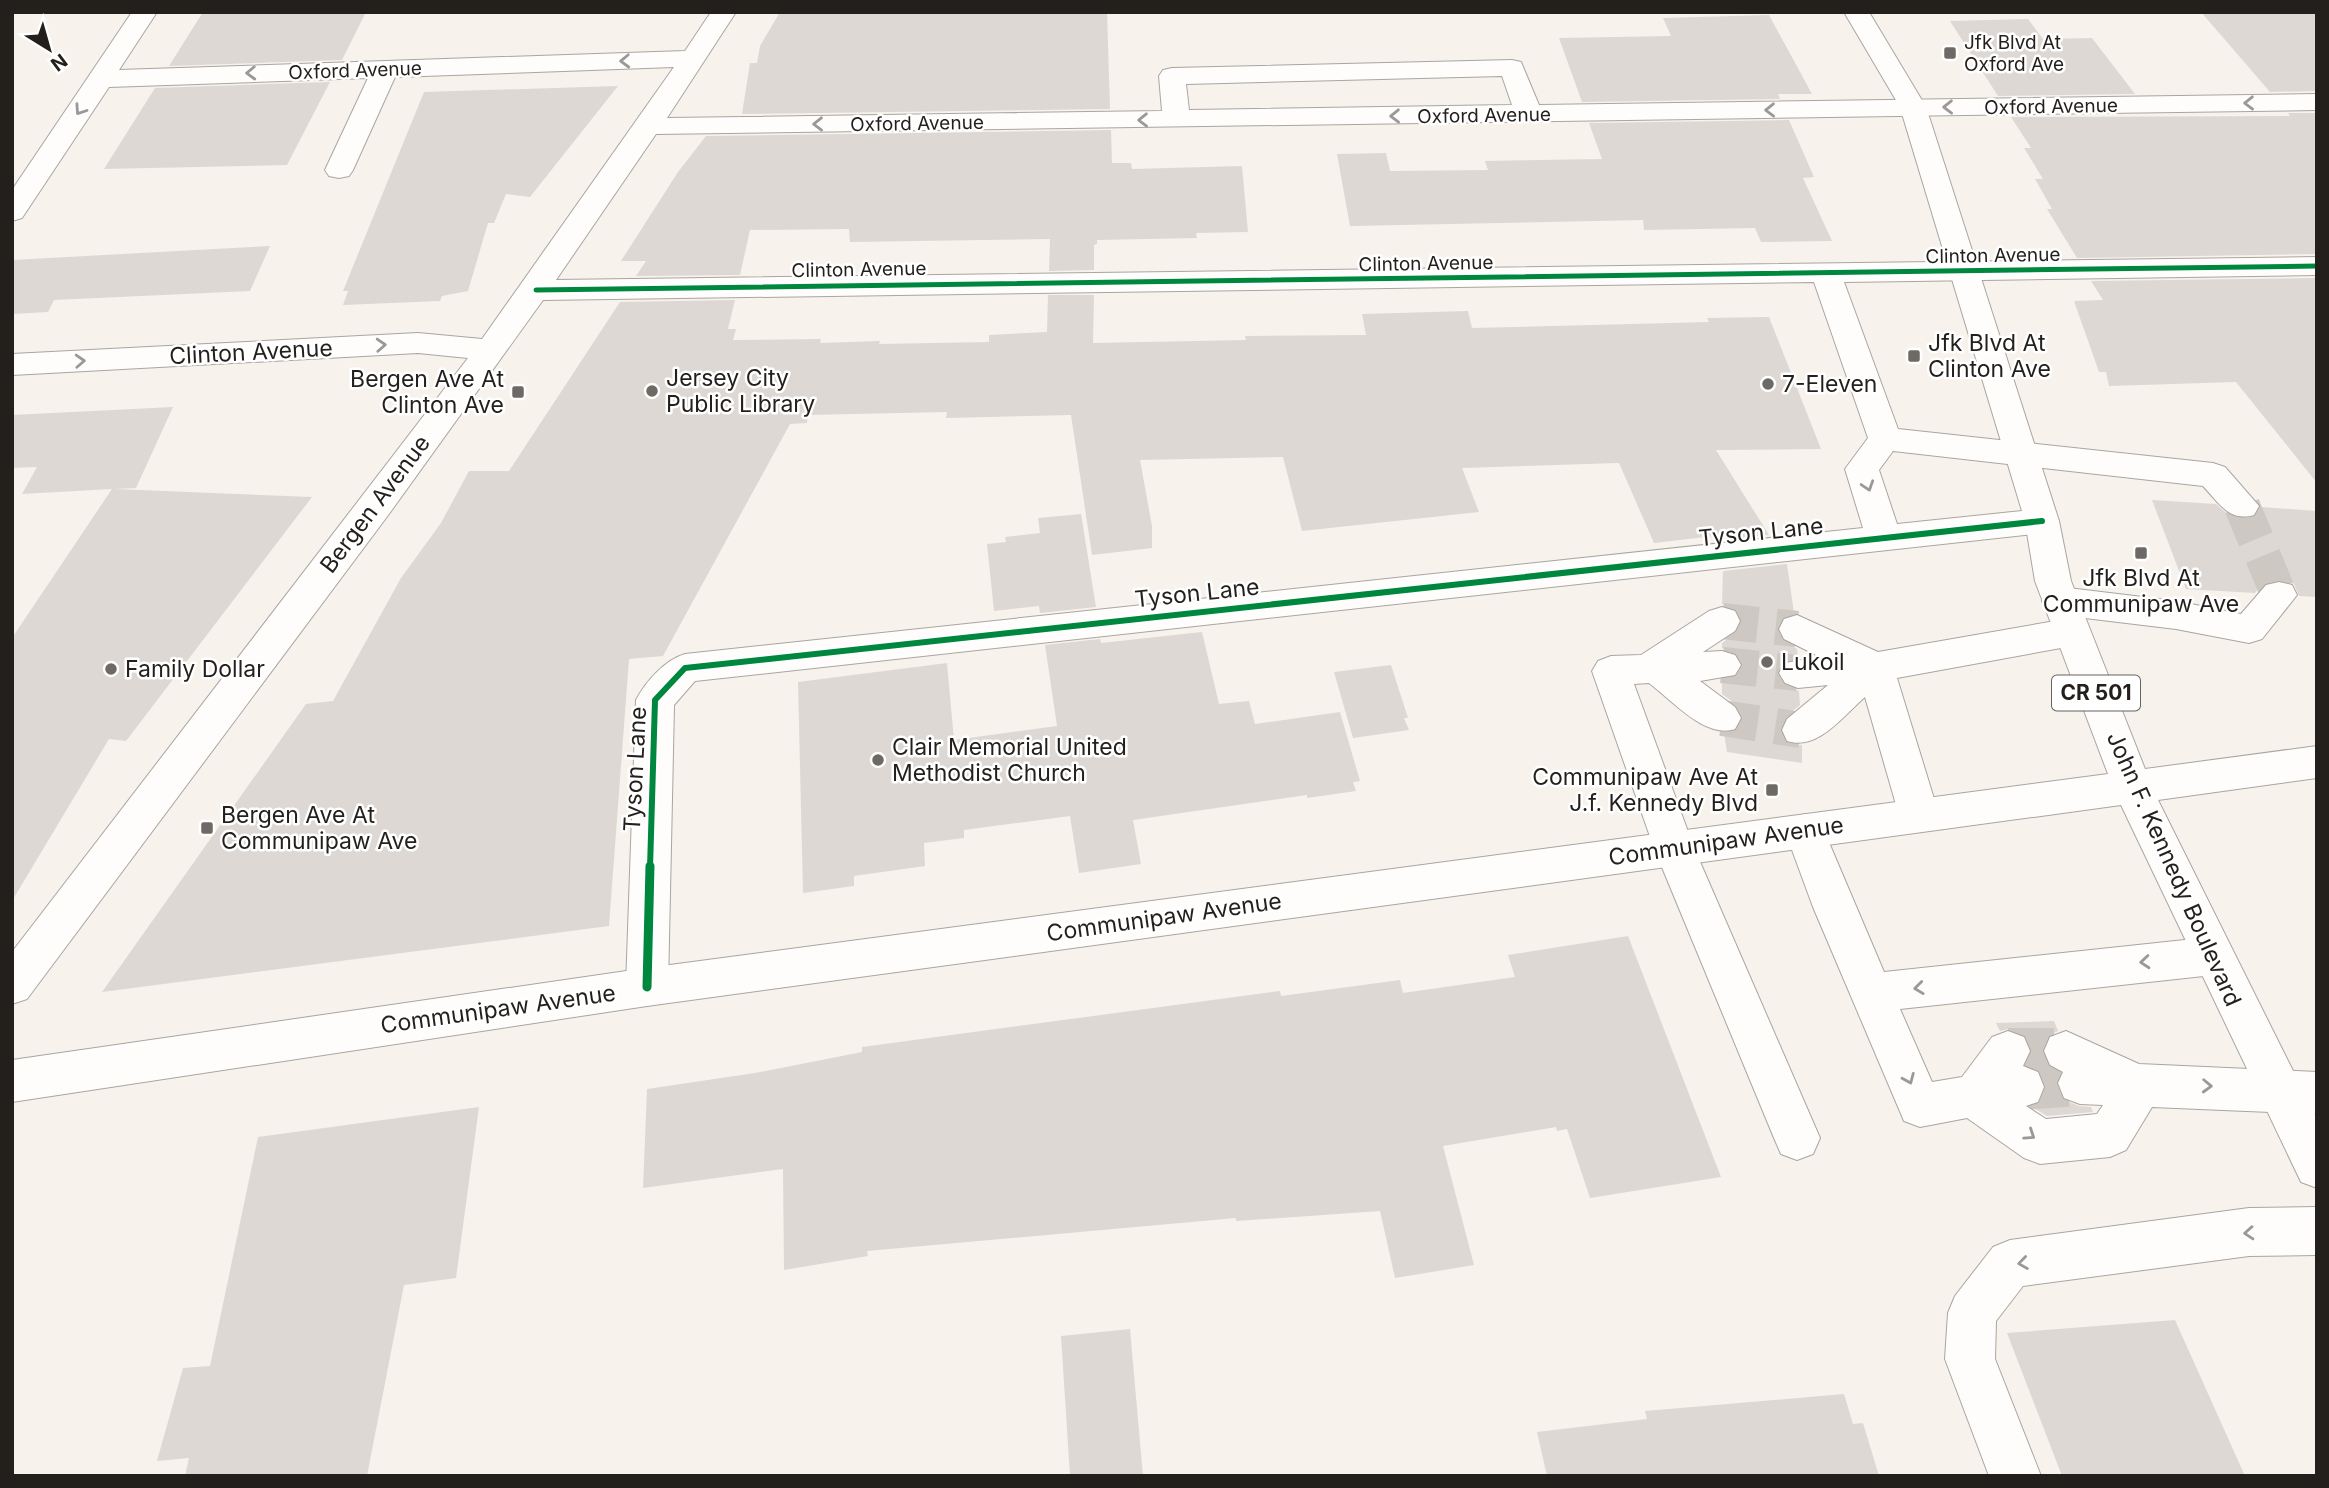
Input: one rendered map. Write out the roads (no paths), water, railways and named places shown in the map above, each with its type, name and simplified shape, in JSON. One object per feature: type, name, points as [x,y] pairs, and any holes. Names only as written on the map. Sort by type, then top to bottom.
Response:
[{"type":"street","points":[[12,212],[145,12]]},
{"type":"street","name":"Bergen Avenue","points":[[12,985],[536,290],[651,126],[724,12]]},
{"type":"street","name":"John F. Kennedy Boulevard","points":[[1856,12],[1913,107],[2042,521],[2053,581],[2132,786],[2213,956],[2297,1091],[2317,1166]]},
{"type":"street","name":"Oxford Avenue","points":[[101,79],[693,59]]},
{"type":"street","points":[[1177,120],[1172,76],[1512,68],[1529,114]]},
{"type":"street","points":[[339,170],[385,69]]},
{"type":"street","name":"Oxford Avenue","points":[[651,126],[2317,102]]},
{"type":"street","name":"Clinton Avenue","points":[[536,290],[2317,266]]},
{"type":"street","points":[[1826,274],[1885,439]]},
{"type":"street","name":"Clinton Avenue","points":[[12,365],[418,343],[490,350]]},
{"type":"street","points":[[1885,439],[2213,475],[2242,506]]},
{"type":"street","points":[[1884,538],[1863,469],[1885,439]]},
{"type":"street","name":"Tyson Lane","points":[[647,987],[655,700],[685,668],[2042,521]]},
{"type":"street","points":[[1798,673],[1875,667],[2066,616],[2249,629],[2279,595]]},
{"type":"street","points":[[1653,666],[1722,621]]},
{"type":"street","points":[[1797,629],[1875,667],[1919,815]]},
{"type":"street","points":[[1722,664],[1653,666],[1611,671],[1674,848],[1797,1138]]},
{"type":"street","points":[[1653,666],[1722,718]]},
{"type":"street","points":[[1801,730],[1875,667]]},
{"type":"street","name":"Communipaw Avenue","points":[[12,1081],[647,987],[2317,762]]},
{"type":"street","points":[[1805,831],[1920,1106],[1974,1097],[2015,1069]]},
{"type":"street","points":[[1872,993],[2213,956]]},
{"type":"street","points":[[2073,1067],[2139,1088],[2178,1085],[2297,1091]]},
{"type":"street","points":[[1974,1097],[2040,1142],[2110,1135],[2139,1088]]},
{"type":"street","points":[[2015,1476],[1970,1359],[1972,1313],[2010,1264],[2249,1232],[2317,1231]]},
{"type":"street","points":[[1972,1313],[2000,1364],[2043,1476]]},
{"type":"tunnel","points":[[2242,506],[2279,595]]},
{"type":"tunnel","points":[[1722,621],[1797,629]]},
{"type":"tunnel","points":[[1722,665],[1798,673]]},
{"type":"tunnel","points":[[1722,718],[1801,730]]},
{"type":"tunnel","points":[[2008,1051],[2066,1051]]},
{"type":"tunnel","points":[[2022,1087],[2080,1083]]},
{"type":"place","name":"Jfk Blvd At Oxford Ave","points":[[1950,53]]},
{"type":"place","name":"Jfk Blvd At Clinton Ave","points":[[1914,356]]},
{"type":"place","name":"7-Eleven","points":[[1768,384]]},
{"type":"place","name":"Jersey City Public Library","points":[[652,391]]},
{"type":"place","name":"Bergen Ave At Clinton Ave","points":[[518,392]]},
{"type":"place","name":"Jfk Blvd At Communipaw Ave","points":[[2141,553]]},
{"type":"place","name":"Lukoil","points":[[1767,662]]},
{"type":"place","name":"Family Dollar","points":[[111,669]]},
{"type":"place","name":"Clair Memorial United Methodist Church","points":[[878,760]]},
{"type":"place","name":"Communipaw Ave At J.f. Kennedy Blvd","points":[[1772,790]]},
{"type":"place","name":"Bergen Ave At Communipaw Ave","points":[[207,828]]}]
